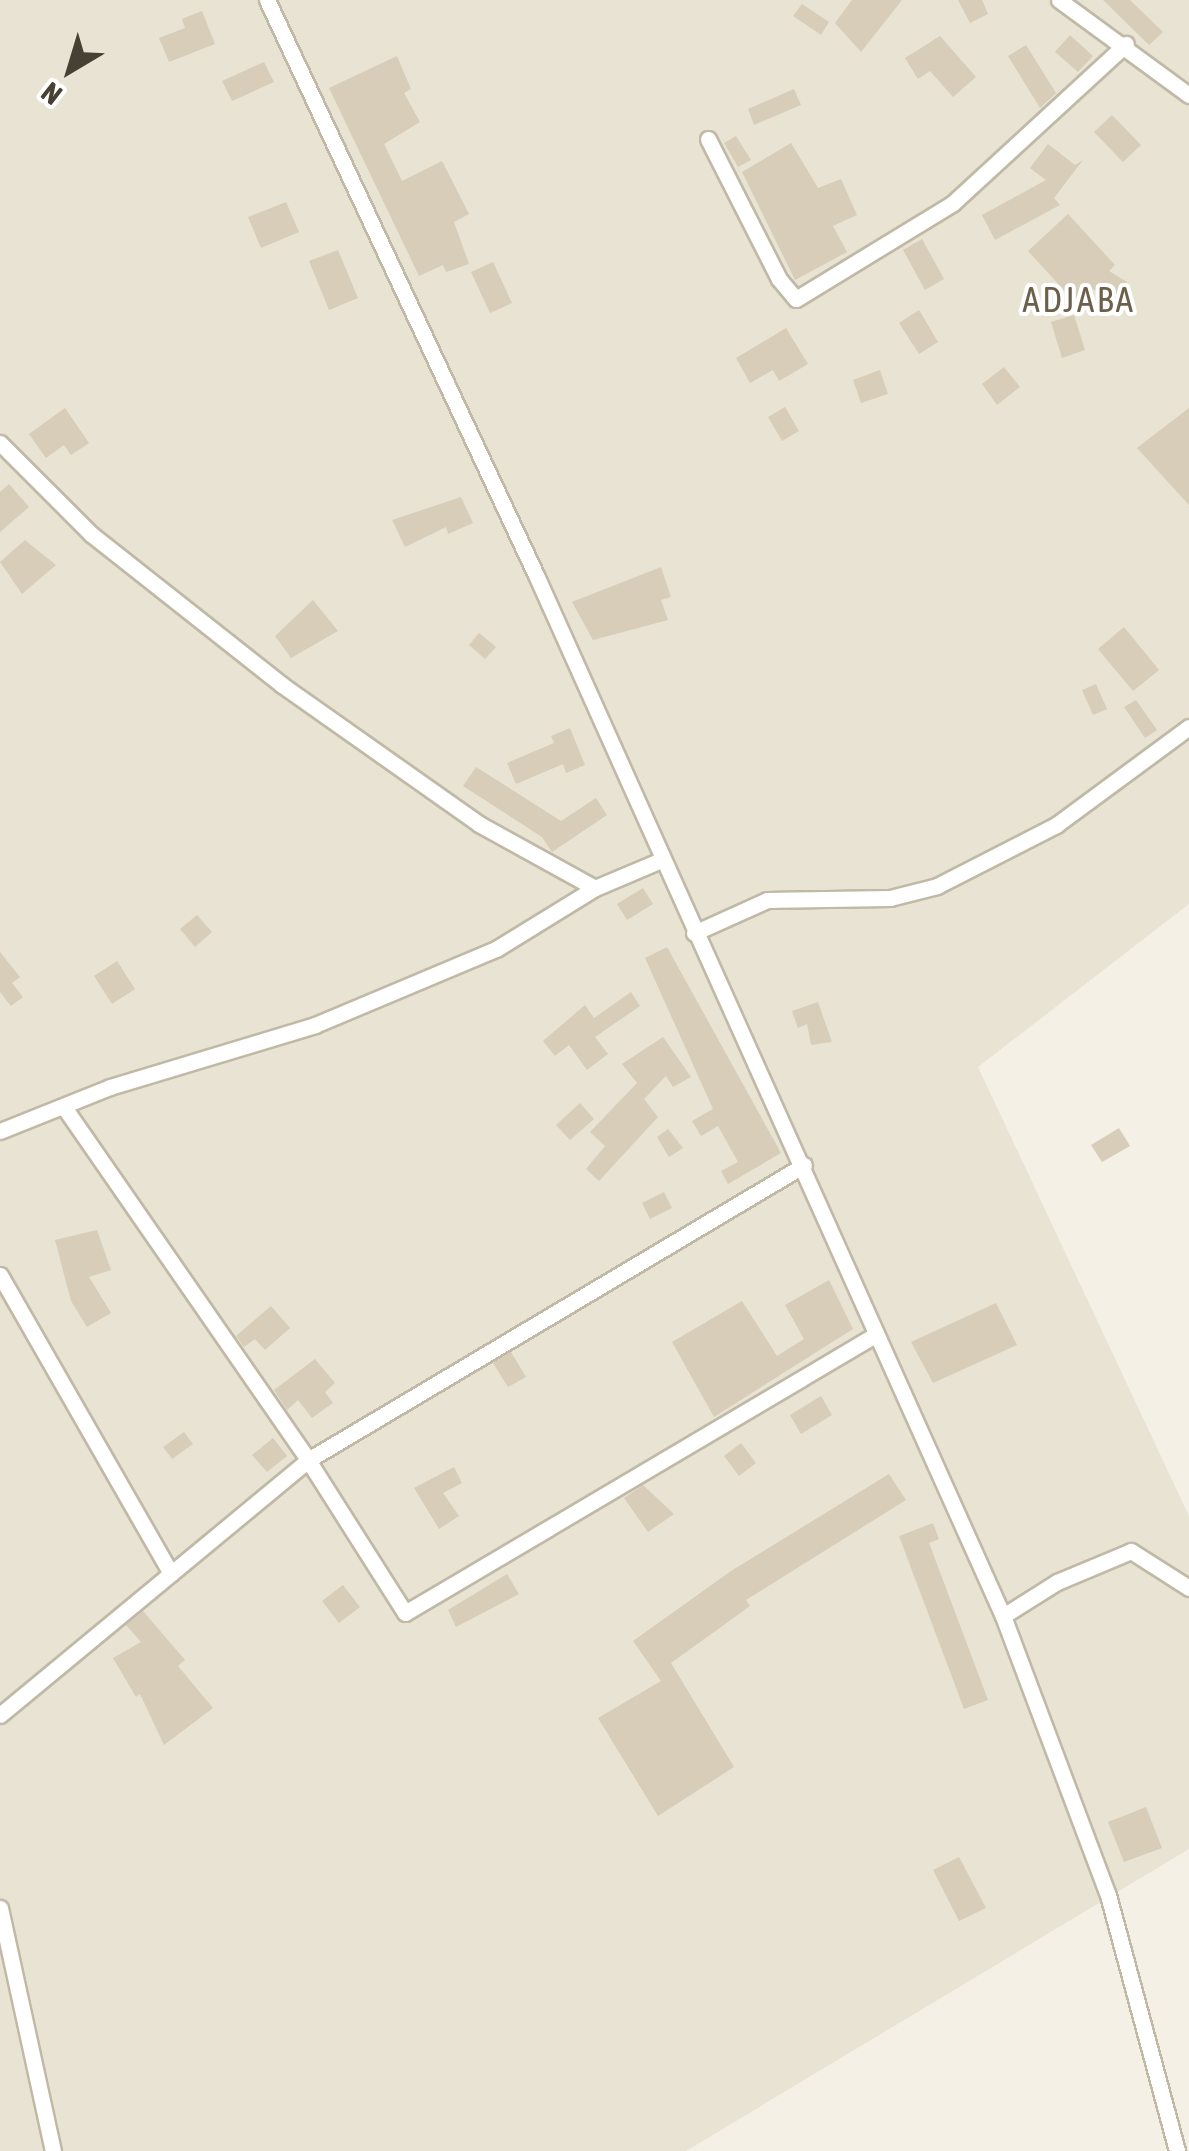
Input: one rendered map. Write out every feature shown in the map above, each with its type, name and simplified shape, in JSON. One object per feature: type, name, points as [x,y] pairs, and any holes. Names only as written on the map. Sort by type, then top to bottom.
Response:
[{"type":"street","points":[[268,0],[536,575],[659,861],[804,1165],[875,1334],[1003,1616],[1108,1895],[1177,2151]]},
{"type":"street","points":[[1058,0],[1126,44],[1189,95]]},
{"type":"street","points":[[708,139],[779,278],[796,299],[840,278],[952,203],[1126,44]]},
{"type":"street","points":[[0,443],[92,534],[282,685],[478,824],[595,888]]},
{"type":"street","points":[[694,933],[767,900],[890,898],[936,886],[1056,825],[1189,726]]},
{"type":"street","points":[[0,1131],[110,1087],[315,1026],[496,948],[595,888],[659,861]]},
{"type":"street","points":[[64,1107],[308,1460],[404,1613],[875,1334]]},
{"type":"street","points":[[0,1716],[308,1460],[804,1165]]},
{"type":"street","points":[[0,1275],[171,1574]]},
{"type":"street","points":[[1003,1616],[1057,1582],[1131,1551],[1189,1588]]},
{"type":"street","points":[[0,1908],[53,2151]]},
{"type":"shaded area","points":[[0,0],[1189,0],[1189,904],[978,1067],[1189,1516],[1189,1849],[686,2151],[0,2151]]},
{"type":"building","points":[[852,0],[902,0],[861,52],[835,23]]},
{"type":"building","points":[[958,0],[982,0],[988,14],[970,23]]},
{"type":"building","points":[[1103,0],[1130,0],[1163,32],[1149,45]]},
{"type":"building","points":[[802,4],[829,22],[821,35],[793,16]]},
{"type":"building","points":[[202,11],[215,44],[169,62],[159,38],[185,28],[182,19]]},
{"type":"building","points":[[1070,35],[1093,56],[1078,72],[1055,52]]},
{"type":"building","points":[[940,36],[976,77],[953,97],[930,71],[918,79],[905,58]]},
{"type":"building","points":[[1026,45],[1056,93],[1040,108],[1008,56]]},
{"type":"building","points":[[397,56],[411,89],[404,93],[420,122],[384,144],[402,181],[442,161],[469,214],[454,222],[469,264],[446,272],[443,265],[419,276],[329,88]]},
{"type":"building","points":[[264,62],[274,82],[232,101],[222,81]]},
{"type":"building","points":[[794,89],[801,105],[754,125],[748,109]]},
{"type":"building","points":[[1112,115],[1141,145],[1123,162],[1094,132]]},
{"type":"building","points":[[736,136],[751,160],[738,167],[724,143]]},
{"type":"building","points":[[791,143],[818,188],[841,179],[857,215],[833,226],[847,252],[795,280],[742,172]]},
{"type":"building","points":[[1048,144],[1075,165],[1083,160],[1054,198],[1060,205],[995,240],[982,215],[1046,180],[1030,168]]},
{"type":"building","points":[[286,202],[299,232],[261,248],[248,217]]},
{"type":"building","points":[[1068,214],[1115,265],[1109,271],[1127,282],[1115,302],[1089,287],[1074,301],[1028,251]]},
{"type":"building","points":[[922,239],[944,279],[925,290],[903,250]]},
{"type":"building","points":[[338,250],[358,298],[329,310],[309,261]]},
{"type":"building","points":[[493,262],[512,303],[490,313],[471,272]]},
{"type":"building","points":[[919,310],[938,342],[919,354],[899,323]]},
{"type":"building","points":[[1074,315],[1085,350],[1062,358],[1051,322]]},
{"type":"building","points":[[786,328],[808,364],[779,381],[773,370],[750,383],[736,358]]},
{"type":"building","points":[[1004,367],[1020,387],[997,405],[982,384]]},
{"type":"building","points":[[880,370],[888,394],[861,403],[853,380]]},
{"type":"building","points":[[785,407],[799,431],[782,441],[768,417]]},
{"type":"building","points":[[65,408],[89,443],[71,455],[64,445],[46,458],[29,434]]},
{"type":"building","points":[[1189,408],[1189,505],[1137,448]]},
{"type":"building","points":[[9,484],[29,507],[0,532],[0,492]]},
{"type":"building","points":[[461,497],[473,523],[448,534],[446,527],[405,547],[392,520]]},
{"type":"building","points":[[25,540],[56,565],[22,594],[0,562]]},
{"type":"building","points":[[661,567],[671,597],[661,600],[668,620],[593,640],[572,602]]},
{"type":"building","points":[[313,600],[338,631],[291,658],[275,636]]},
{"type":"building","points":[[1124,627],[1159,670],[1133,691],[1098,649]]},
{"type":"building","points":[[479,633],[496,647],[485,659],[469,645]]},
{"type":"building","points":[[1096,684],[1107,709],[1093,715],[1082,690]]},
{"type":"building","points":[[1136,700],[1157,730],[1145,738],[1124,707]]},
{"type":"building","points":[[570,728],[585,765],[566,773],[563,764],[516,784],[507,763],[554,743],[551,736]]},
{"type":"building","points":[[476,767],[561,821],[596,798],[607,815],[552,852],[542,837],[463,786]]},
{"type":"building","points":[[643,888],[653,904],[627,920],[617,904]]},
{"type":"building","points":[[197,915],[212,932],[195,947],[180,929]]},
{"type":"building","points":[[667,947],[781,1153],[728,1184],[721,1171],[738,1162],[718,1126],[701,1136],[692,1121],[713,1109],[645,958]]},
{"type":"building","points":[[0,952],[20,977],[12,983],[23,997],[11,1006],[0,992]]},
{"type":"building","points":[[117,961],[135,989],[112,1004],[94,976]]},
{"type":"building","points":[[631,992],[640,1006],[595,1037],[608,1054],[587,1070],[569,1045],[555,1056],[543,1041],[585,1005],[594,1018]]},
{"type":"building","points":[[818,1002],[832,1042],[811,1045],[807,1024],[798,1028],[792,1011]]},
{"type":"building","points":[[663,1037],[691,1077],[673,1087],[666,1076],[644,1099],[658,1117],[599,1181],[586,1169],[605,1146],[590,1132],[637,1083],[622,1064]]},
{"type":"building","points":[[580,1103],[594,1119],[570,1140],[556,1125]]},
{"type":"building","points":[[1119,1128],[1130,1146],[1102,1162],[1091,1145]]},
{"type":"building","points":[[668,1129],[683,1148],[669,1157],[657,1137]]},
{"type":"building","points":[[664,1192],[672,1208],[650,1219],[642,1203]]},
{"type":"building","points":[[97,1230],[111,1270],[89,1277],[111,1313],[87,1327],[71,1301],[55,1240]]},
{"type":"building","points":[[829,1280],[853,1329],[714,1417],[672,1342],[742,1301],[777,1356],[804,1339],[785,1305]]},
{"type":"building","points":[[996,1303],[1017,1345],[933,1383],[911,1342]]},
{"type":"building","points":[[271,1306],[290,1328],[265,1350],[255,1339],[244,1347],[236,1336]]},
{"type":"building","points":[[511,1352],[526,1377],[508,1387],[493,1363]]},
{"type":"building","points":[[315,1359],[335,1383],[325,1392],[333,1403],[312,1418],[298,1400],[287,1410],[274,1390]]},
{"type":"building","points":[[821,1396],[832,1415],[801,1434],[790,1415]]},
{"type":"building","points":[[184,1432],[193,1444],[172,1459],[163,1447]]},
{"type":"building","points":[[273,1438],[287,1456],[267,1472],[252,1455]]},
{"type":"building","points":[[741,1443],[756,1463],[739,1476],[724,1456]]},
{"type":"building","points":[[454,1467],[462,1483],[443,1493],[459,1516],[439,1529],[414,1488]]},
{"type":"building","points":[[889,1474],[906,1500],[746,1600],[750,1606],[671,1663],[734,1767],[658,1816],[598,1718],[661,1681],[633,1641],[731,1571]]},
{"type":"building","points":[[643,1485],[674,1514],[648,1532],[624,1498]]},
{"type":"building","points":[[933,1523],[939,1539],[929,1543],[988,1700],[964,1709],[899,1536]]},
{"type":"building","points":[[507,1574],[519,1594],[456,1627],[448,1610]]},
{"type":"building","points":[[343,1585],[360,1607],[339,1623],[322,1601]]},
{"type":"building","points":[[143,1611],[185,1660],[178,1666],[213,1708],[164,1745],[140,1694],[136,1697],[113,1658],[141,1642],[126,1625]]},
{"type":"building","points":[[1146,1807],[1162,1848],[1124,1862],[1108,1822]]},
{"type":"building","points":[[959,1857],[986,1908],[959,1921],[933,1870]]},
{"type":"district","name":"ADJABA","points":[[1079,299]]}]
